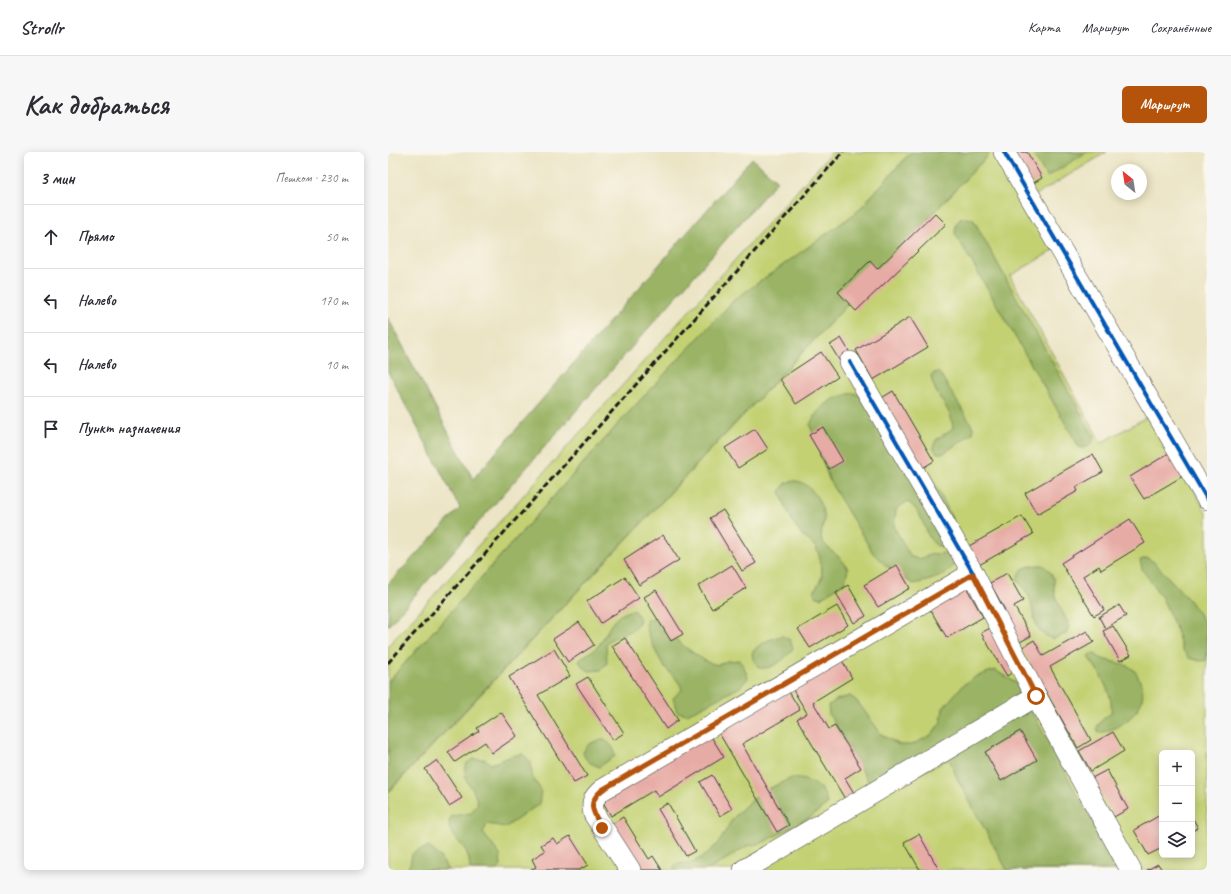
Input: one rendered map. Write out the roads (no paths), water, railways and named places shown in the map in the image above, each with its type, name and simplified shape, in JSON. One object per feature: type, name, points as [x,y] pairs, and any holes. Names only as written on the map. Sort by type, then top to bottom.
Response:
[{"type":"street","points":[[1004,152],[1207,499]]},
{"type":"street","points":[[850,362],[973,574],[1036,696],[1131,870]]},
{"type":"street","points":[[630,870],[594,814],[592,805],[594,797],[602,790],[973,574]]},
{"type":"street","points":[[744,870],[1036,696]]},
{"type":"railway","points":[[388,663],[843,152]]}]
